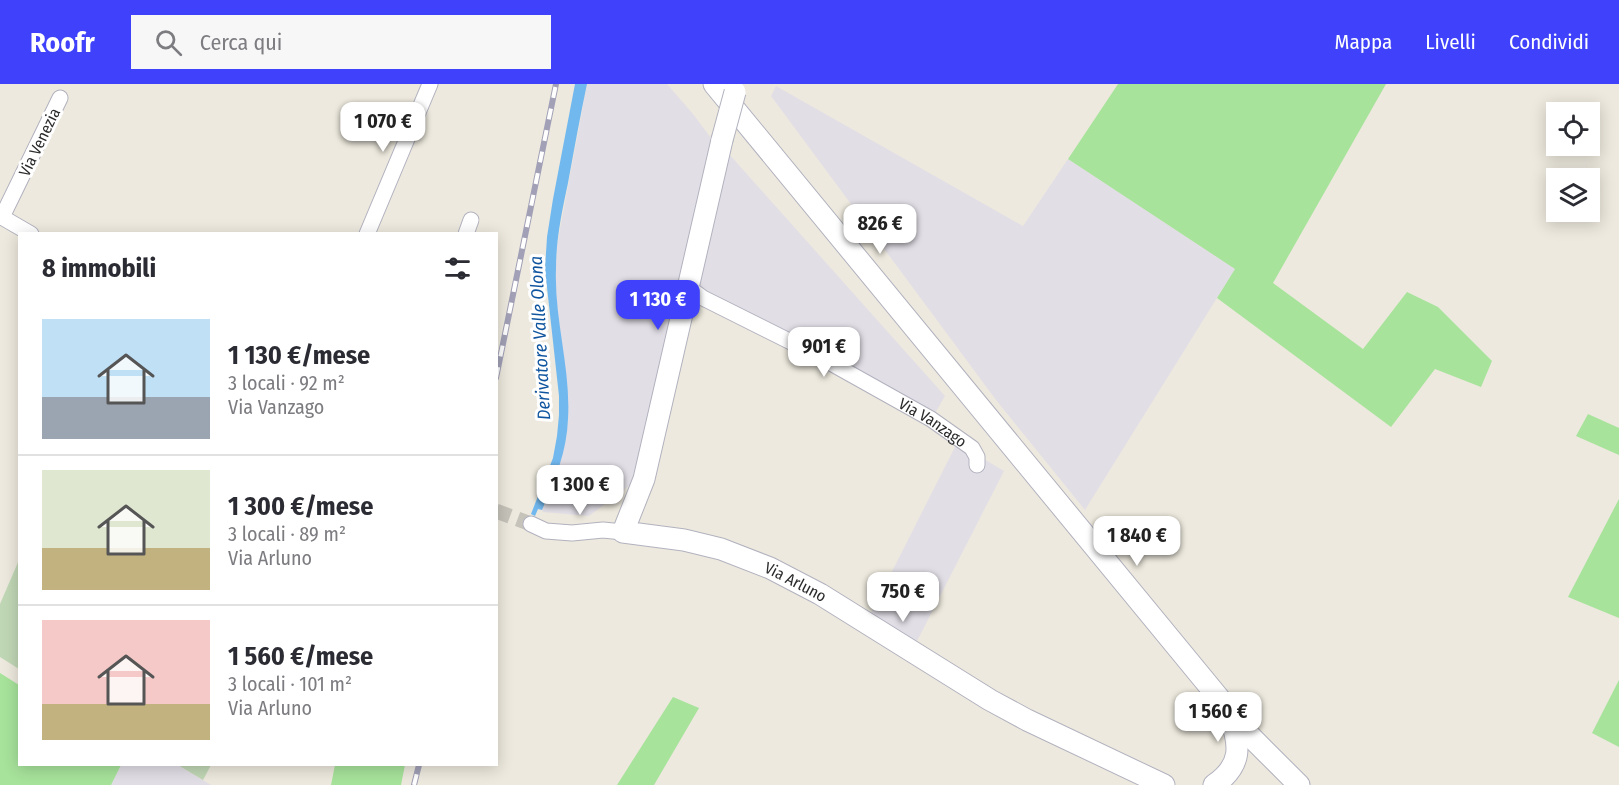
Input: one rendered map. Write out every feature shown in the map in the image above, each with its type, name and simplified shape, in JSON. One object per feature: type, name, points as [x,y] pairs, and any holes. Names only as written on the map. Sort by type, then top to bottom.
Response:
[{"type":"street","points":[[368,232],[430,84]]},
{"type":"street","points":[[714,84],[1251,737],[1299,785]]},
{"type":"street","points":[[623,532],[644,479],[736,88]]},
{"type":"street","name":"Via Venezia","points":[[1,217],[60,98]]},
{"type":"street","points":[[1,217],[27,232]]},
{"type":"street","name":"Via Vanzago","points":[[688,287],[703,298],[813,353],[931,419],[967,443],[977,457],[978,465]]},
{"type":"street","name":"Via Arluno","points":[[531,524],[546,531],[623,532],[684,540],[722,549],[771,568],[820,594],[990,700],[1164,785]]},
{"type":"street","points":[[1215,785],[1230,770],[1236,760],[1238,748],[1237,736],[1226,707]]},
{"type":"shaded area","points":[[587,84],[667,84],[711,138],[634,482],[589,516],[543,512],[542,510],[556,477],[566,439],[568,397],[555,285],[557,245]]},
{"type":"shaded area","points":[[776,86],[1023,226],[1068,159],[1235,269],[1085,510],[996,400],[771,96]]},
{"type":"shaded area","points":[[729,154],[945,396],[934,415],[694,285]]},
{"type":"shaded area","points":[[957,443],[1004,471],[915,645],[870,615]]},
{"type":"shaded area","points":[[120,766],[180,766],[211,785],[111,785]]},
{"type":"green space","points":[[1118,84],[1386,84],[1273,283],[1363,349],[1407,292],[1438,307],[1492,361],[1481,387],[1435,369],[1391,427],[1217,298],[1235,269],[1068,159]]},
{"type":"green space","points":[[1588,414],[1619,428],[1619,455],[1576,436]]},
{"type":"green space","points":[[1619,499],[1619,618],[1568,597]]},
{"type":"green space","points":[[18,562],[18,668],[0,657],[0,604]]},
{"type":"green space","points":[[0,673],[18,684],[18,766],[120,766],[111,785],[0,785]]},
{"type":"green space","points":[[1619,680],[1619,747],[1592,733]]},
{"type":"green space","points":[[673,697],[699,708],[654,785],[617,785]]},
{"type":"green space","points":[[180,766],[210,766],[203,780]]},
{"type":"green space","points":[[335,766],[405,766],[401,785],[331,785]]},
{"type":"water","points":[[575,84],[587,84],[560,225],[556,269],[557,306],[567,382],[567,431],[556,476],[542,510],[538,509],[535,516],[531,514],[553,458],[559,415],[559,396],[545,269],[553,199]]},
{"type":"tunnel","points":[[498,512],[531,524]]},
{"type":"railway","points":[[498,368],[556,84]]},
{"type":"railway","points":[[414,785],[419,766]]},
{"type":"water label","name":"Derivatore Valle Olona","points":[[540,338]]}]
